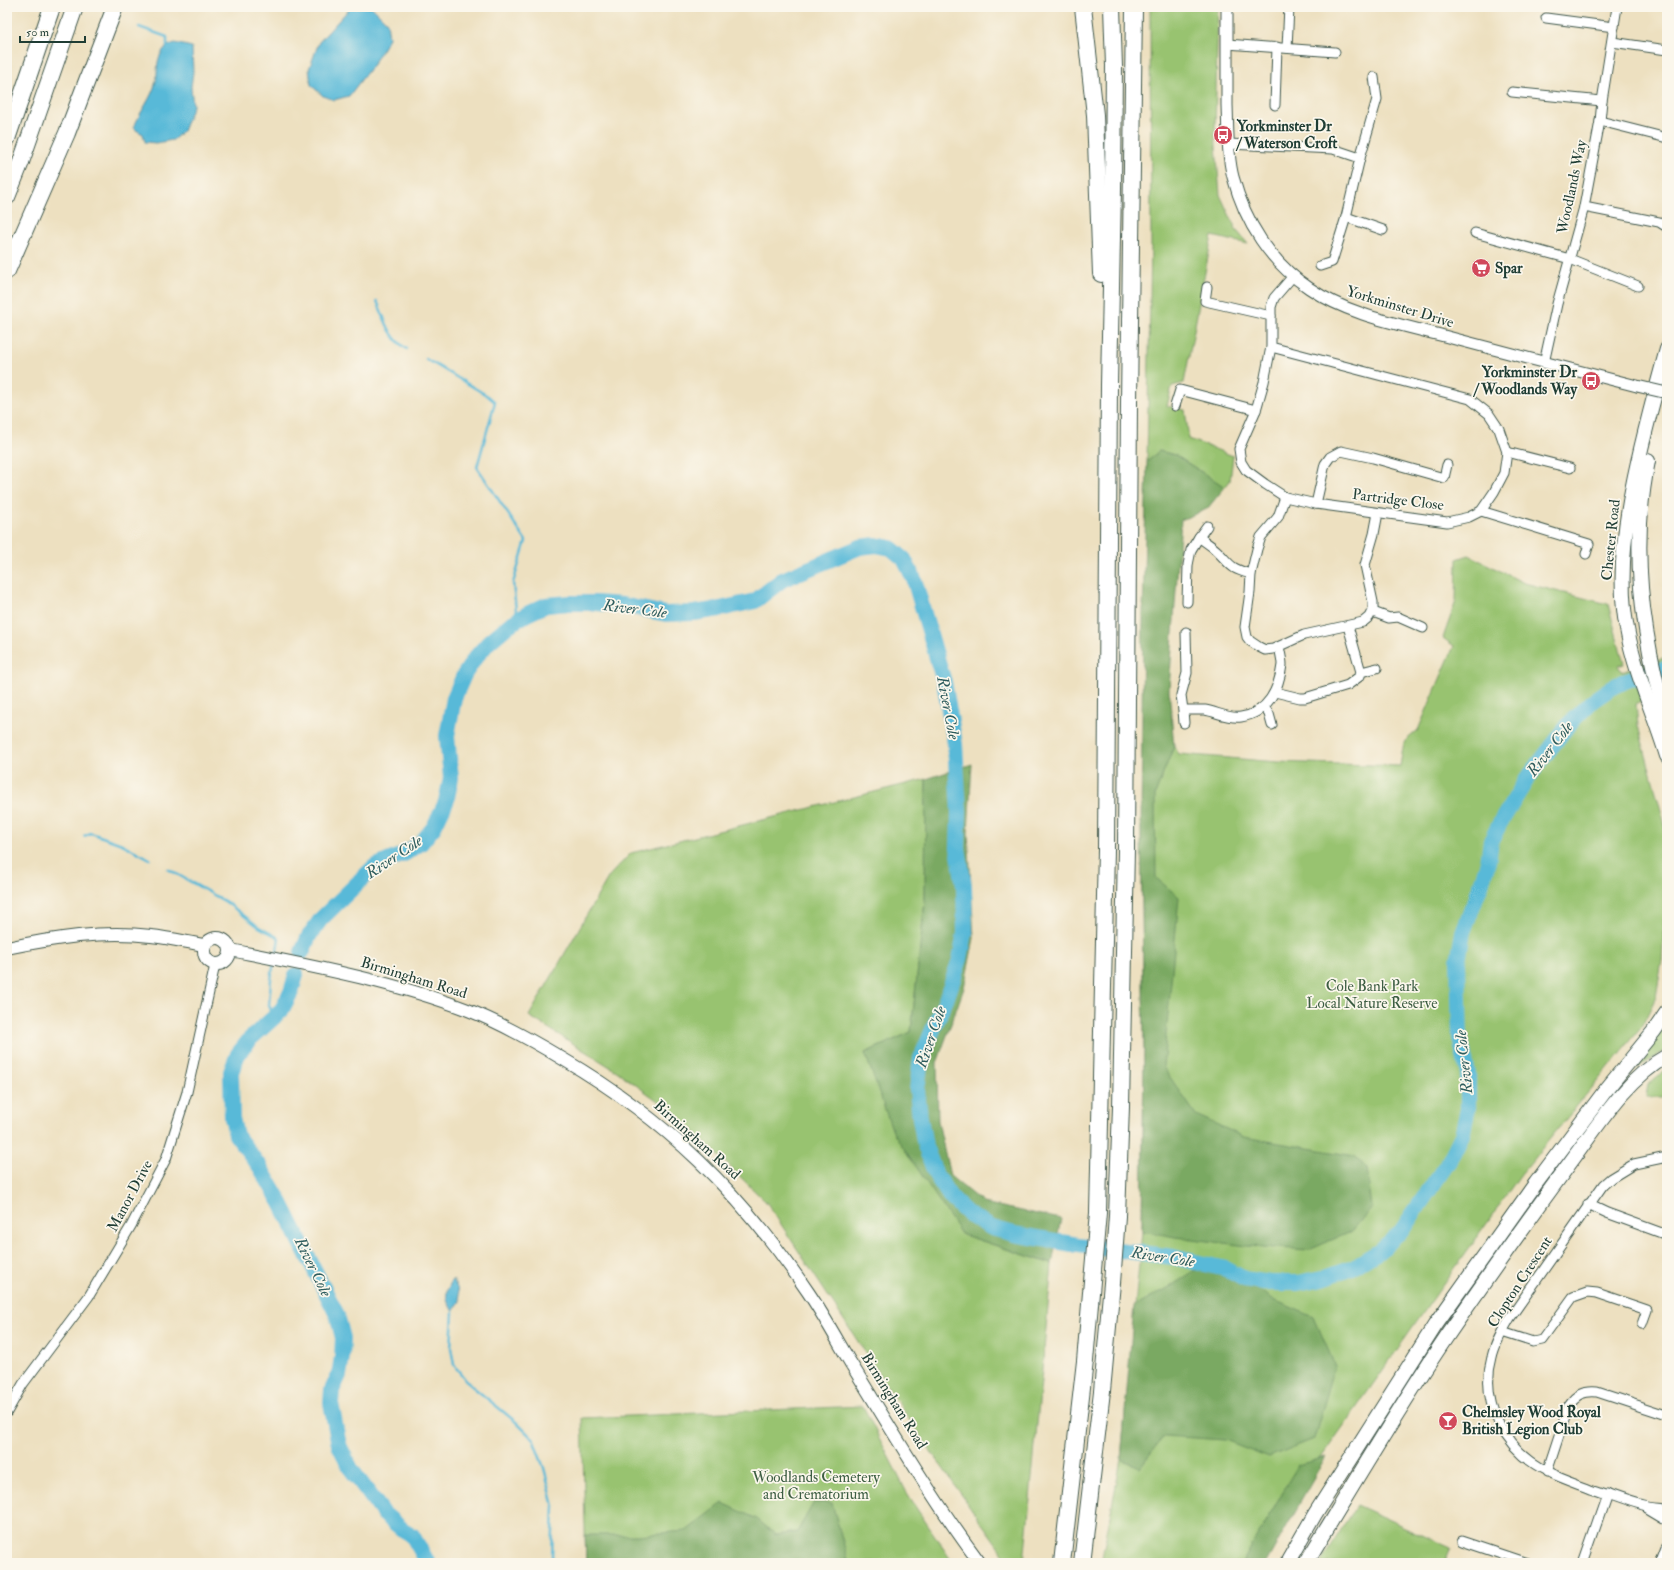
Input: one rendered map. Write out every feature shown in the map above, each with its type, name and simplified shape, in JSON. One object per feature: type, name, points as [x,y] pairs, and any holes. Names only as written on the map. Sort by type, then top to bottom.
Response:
[{"type":"highway","points":[[7,139],[52,7]]},
{"type":"highway","points":[[7,197],[76,7]]},
{"type":"highway","points":[[7,271],[67,133],[116,7]]},
{"type":"highway","points":[[1083,7],[1095,115],[1101,247],[1102,308],[1109,385]]},
{"type":"highway","points":[[1062,1563],[1098,1213],[1106,858],[1109,385],[1114,66],[1112,7]]},
{"type":"highway","points":[[1082,1563],[1102,1391],[1112,1283],[1117,1216],[1121,1107],[1126,849],[1129,403],[1134,51],[1133,7]]},
{"type":"highway","name":"Chester Road","points":[[1667,349],[1634,484],[1622,570],[1624,614],[1635,664],[1657,706],[1667,721]]},
{"type":"highway","name":"Chester Road","points":[[1667,383],[1648,463],[1641,505],[1639,551],[1641,601],[1652,658],[1657,706],[1667,756]]},
{"type":"highway","points":[[1287,1563],[1315,1514],[1435,1325],[1536,1183],[1667,1012]]},
{"type":"highway","points":[[1306,1563],[1385,1432],[1447,1336],[1545,1197],[1619,1098],[1638,1077],[1654,1063],[1667,1056]]},
{"type":"main road","points":[[7,948],[48,939],[103,934],[150,936],[205,945]]},
{"type":"main road","points":[[218,938],[226,941],[231,950],[227,961],[219,965],[211,963],[205,957],[205,945],[209,941],[218,938]]},
{"type":"main road","name":"Birmingham Road","points":[[231,950],[335,972],[404,989],[467,1010],[502,1025],[581,1069],[628,1100],[669,1132],[705,1165],[754,1219],[809,1293],[928,1487],[956,1531],[980,1563]]},
{"type":"main road","points":[[1661,1563],[1667,1547]]},
{"type":"street","name":"Yorkminster Drive","points":[[1227,7],[1228,144],[1232,175],[1247,216],[1266,247],[1278,262],[1293,276],[1308,288],[1353,310],[1544,363],[1667,393]]},
{"type":"street","points":[[1287,48],[1289,7]]},
{"type":"street","name":"Woodlands Way","points":[[1544,363],[1557,304],[1584,207],[1600,121],[1617,7]]},
{"type":"street","points":[[1546,18],[1614,27]]},
{"type":"street","points":[[1612,42],[1667,50]]},
{"type":"street","points":[[1227,44],[1335,52]]},
{"type":"street","points":[[1275,104],[1277,47]]},
{"type":"street","points":[[1320,266],[1332,262],[1346,217],[1360,158],[1377,99],[1374,77]]},
{"type":"street","points":[[1512,92],[1602,101]]},
{"type":"street","points":[[1600,121],[1667,138]]},
{"type":"street","points":[[1228,144],[1333,149],[1360,158]]},
{"type":"street","points":[[1584,207],[1659,222],[1667,227]]},
{"type":"street","points":[[1346,217],[1383,230]]},
{"type":"street","name":"Woodlands Way","points":[[1475,233],[1570,259],[1638,286]]},
{"type":"street","points":[[1175,406],[1180,390],[1256,410],[1264,382],[1271,347],[1271,307],[1274,298],[1293,276]]},
{"type":"street","points":[[1208,287],[1205,301],[1271,316]]},
{"type":"street","points":[[1271,347],[1470,399],[1489,414],[1499,429],[1507,452],[1504,473],[1482,511],[1589,544],[1586,554]]},
{"type":"street","name":"Partridge Close","points":[[1256,410],[1239,449],[1241,462],[1246,470],[1285,497],[1316,504],[1446,522],[1469,517],[1482,511]]},
{"type":"street","points":[[1316,504],[1325,464],[1330,457],[1341,451],[1373,458],[1444,478],[1447,465]]},
{"type":"street","points":[[1507,452],[1570,468]]},
{"type":"street","points":[[1285,497],[1278,517],[1261,537],[1251,574],[1245,627],[1247,637],[1254,644],[1265,650],[1279,647],[1304,635],[1363,622],[1373,612],[1373,602],[1365,565],[1378,513]]},
{"type":"street","points":[[1188,602],[1188,566],[1190,550],[1207,526]]},
{"type":"street","points":[[1199,537],[1217,551],[1230,566],[1237,570],[1251,574]]},
{"type":"street","points":[[1373,612],[1389,618],[1398,617],[1423,628]]},
{"type":"street","points":[[1348,626],[1362,672]]},
{"type":"street","points":[[1184,723],[1181,695],[1187,673],[1186,632]]},
{"type":"street","points":[[1183,710],[1204,710],[1229,717],[1241,717],[1255,713],[1264,707],[1275,692],[1282,664],[1279,647]]},
{"type":"street","points":[[1275,692],[1305,698],[1348,685],[1360,676],[1362,672],[1377,668]]},
{"type":"street","points":[[1264,707],[1269,714],[1272,725]]},
{"type":"street","name":"Manor Drive","points":[[7,1412],[23,1384],[89,1296],[131,1226],[166,1159],[187,1092],[215,964]]},
{"type":"street","name":"Clopton Crescent","points":[[1667,1157],[1634,1164],[1621,1171],[1602,1186],[1588,1204],[1502,1332],[1492,1357],[1488,1394],[1491,1406],[1507,1437],[1527,1458],[1548,1472],[1644,1506],[1667,1509]]},
{"type":"street","points":[[1588,1204],[1607,1213],[1667,1235]]},
{"type":"street","points":[[1502,1332],[1533,1342],[1542,1340],[1573,1297],[1586,1292],[1597,1293],[1647,1310],[1642,1324]]},
{"type":"street","points":[[1548,1472],[1569,1405],[1574,1398],[1580,1394],[1587,1391],[1597,1392],[1663,1414]]},
{"type":"street","points":[[1583,1563],[1607,1494]]},
{"type":"street","name":"Clopton Crescent","points":[[1644,1506],[1667,1520]]},
{"type":"street","points":[[1462,1541],[1528,1563]]},
{"type":"green space","points":[[1150,7],[1218,7],[1215,133],[1220,195],[1237,231],[1248,244],[1212,236],[1184,383],[1172,386],[1167,406],[1185,410],[1189,439],[1233,456],[1230,481],[1225,487],[1175,455],[1159,451],[1147,462],[1151,244]]},
{"type":"green space","points":[[1159,451],[1175,455],[1225,487],[1207,509],[1181,520],[1169,690],[1174,746],[1155,795],[1156,878],[1179,897],[1163,1067],[1196,1115],[1244,1137],[1355,1156],[1367,1169],[1372,1207],[1352,1231],[1309,1250],[1247,1246],[1142,1231],[1144,1050],[1141,828],[1143,611],[1147,462]]},
{"type":"green space","name":"Cole Bank Park Local Nature Reserve","points":[[1469,555],[1524,583],[1608,604],[1624,664],[1618,666],[1622,671],[1667,657],[1667,688],[1636,704],[1638,726],[1665,825],[1667,874],[1662,961],[1656,997],[1641,1028],[1521,1174],[1321,1458],[1264,1563],[1101,1563],[1121,1459],[1142,1231],[1144,1050],[1141,828],[1174,746],[1179,754],[1278,762],[1400,766],[1404,742],[1418,730],[1454,646],[1443,638],[1456,601],[1457,559]]},
{"type":"green space","points":[[972,764],[968,833],[974,938],[964,988],[937,1063],[938,1121],[950,1176],[983,1203],[1061,1219],[1052,1264],[961,1234],[893,1132],[865,1053],[911,1032],[925,901],[926,779]]},
{"type":"green space","points":[[926,779],[925,901],[911,1032],[865,1053],[961,1234],[1052,1264],[1024,1563],[1010,1563],[922,1439],[767,1203],[676,1114],[618,1072],[529,1016],[609,876],[631,853]]},
{"type":"green space","points":[[1667,1021],[1667,1049],[1635,1070],[1648,1055],[1645,1051]]},
{"type":"green space","points":[[1667,1069],[1667,1097],[1646,1097],[1648,1084]]},
{"type":"green space","points":[[1205,1264],[1226,1269],[1276,1301],[1314,1317],[1335,1366],[1314,1439],[1269,1457],[1225,1440],[1164,1436],[1140,1467],[1121,1459],[1134,1306],[1168,1288]]},
{"type":"green space","name":"Woodlands Cemetery and Crematorium","points":[[863,1406],[909,1497],[953,1563],[586,1563],[582,1418]]},
{"type":"green space","points":[[1326,1457],[1266,1563],[1242,1563],[1298,1465]]},
{"type":"green space","points":[[814,1502],[832,1503],[849,1563],[586,1563],[585,1535],[637,1535],[686,1531],[723,1503],[757,1519],[776,1535],[797,1532]]},
{"type":"green space","points":[[1356,1505],[1451,1548],[1445,1563],[1321,1563]]},
{"type":"water","points":[[351,7],[372,7],[387,22],[389,38],[374,63],[349,96],[334,100],[323,96],[311,85],[309,69],[319,42]]},
{"type":"water","points":[[175,43],[192,47],[193,72],[191,87],[193,106],[183,131],[173,140],[156,143],[145,142],[143,134],[134,127],[154,87],[159,57],[165,48]]},
{"type":"water","points":[[453,1279],[458,1290],[460,1301],[453,1312],[448,1303],[447,1292]]},
{"type":"waterway","points":[[139,27],[167,37],[167,46]]},
{"type":"waterway","points":[[377,301],[392,334],[401,345],[407,349]]},
{"type":"waterway","points":[[426,359],[488,396],[495,402],[477,467],[526,541],[513,583],[517,620]]},
{"type":"waterway","name":"River Cole","points":[[302,952],[309,936],[321,919],[374,867],[404,854],[421,843],[434,827],[446,802],[451,778],[447,736],[454,698],[464,675],[475,658],[489,642],[509,625],[546,605],[570,603],[622,605],[666,614],[694,613],[720,609],[755,601],[782,580],[860,547],[876,545],[891,548],[904,559],[914,579],[944,682],[955,744],[959,812],[958,848],[964,886],[965,933],[960,959],[948,994],[921,1058],[917,1090],[925,1146],[936,1175],[951,1198],[969,1215],[992,1228],[1014,1234],[1078,1245],[1173,1257],[1226,1269],[1244,1279],[1270,1283],[1298,1283],[1323,1278],[1353,1267],[1378,1252],[1400,1233],[1449,1161],[1462,1135],[1468,1109],[1468,1074],[1460,1038],[1458,961],[1463,932],[1488,862],[1491,841],[1500,823],[1527,779],[1569,724],[1592,701],[1611,688],[1627,680],[1667,668]]},
{"type":"waterway","points":[[84,836],[91,833],[122,844],[150,859]]},
{"type":"waterway","points":[[168,869],[226,902],[259,927],[279,938],[276,956]]},
{"type":"waterway","points":[[274,962],[269,1005],[274,1018]]},
{"type":"waterway","name":"River Cole","points":[[296,975],[291,992],[281,1011],[250,1039],[238,1054],[231,1072],[232,1118],[236,1135],[260,1167],[281,1203],[337,1315],[343,1338],[342,1357],[339,1375],[332,1390],[331,1403],[339,1445],[351,1469],[384,1514],[412,1535],[428,1563]]},
{"type":"waterway","points":[[453,1312],[451,1348],[454,1365],[468,1383],[516,1422],[533,1439],[544,1468],[554,1506],[552,1556],[554,1563]]},
{"type":"place","name":"Yorkminster Dr / Waterson Croft","points":[[1223,135]]},
{"type":"place","name":"Spar","points":[[1481,268]]},
{"type":"place","name":"Yorkminster Dr / Woodlands Way","points":[[1591,381]]},
{"type":"place","name":"Chelmsley Wood Royal British Legion Club","points":[[1448,1421]]}]
